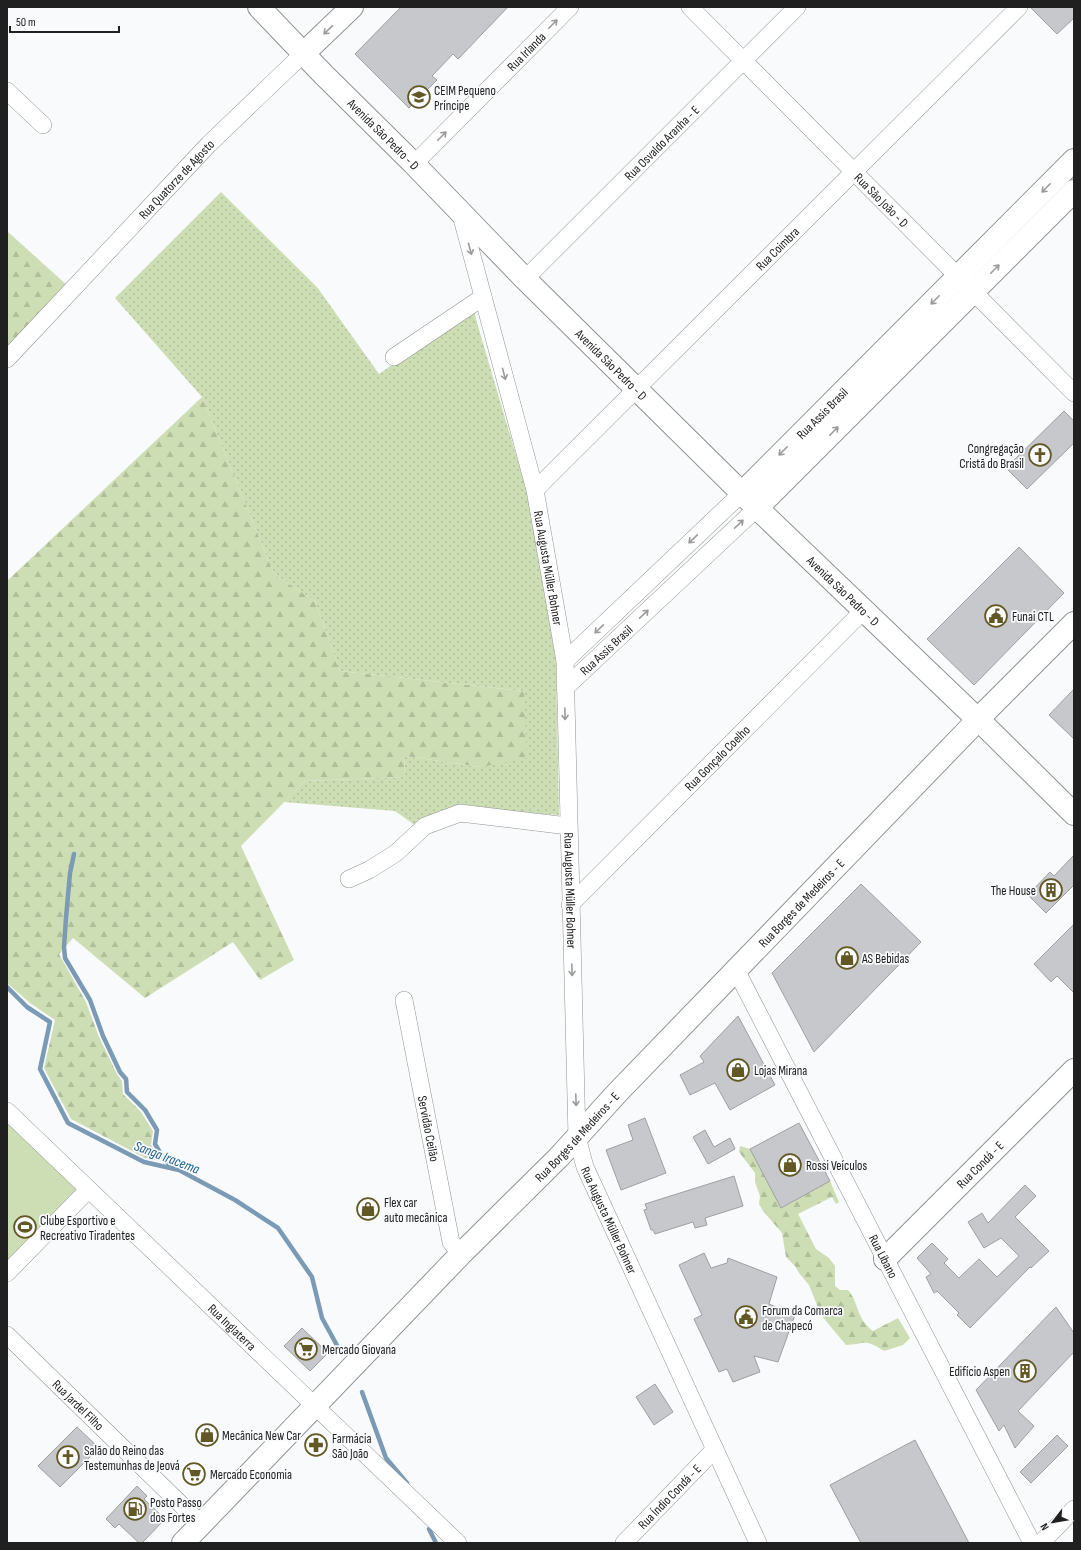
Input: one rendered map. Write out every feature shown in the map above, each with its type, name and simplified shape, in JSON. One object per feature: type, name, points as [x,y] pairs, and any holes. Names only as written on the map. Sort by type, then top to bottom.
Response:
[{"type":"street","name":"Avenida São Pedro - D","points":[[259,7],[525,279],[749,500],[956,697],[977,720],[1074,814]]},
{"type":"street","name":"Rua Quatorze de Agosto","points":[[7,359],[209,144],[352,7]]},
{"type":"street","name":"Rua Irlanda","points":[[414,164],[570,7]]},
{"type":"street","name":"Rua São João - D","points":[[690,7],[1074,393]]},
{"type":"street","name":"Rua Osvaldo Aranha - E","points":[[525,279],[797,7]]},
{"type":"street","name":"Rua Coimbra","points":[[535,490],[1019,7]]},
{"type":"street","points":[[7,91],[43,125]]},
{"type":"street","name":"Rua Assis Brasil","points":[[565,688],[749,500],[965,284],[1070,173]]},
{"type":"street","name":"Rua Assis Brasil","points":[[965,284],[1074,191]]},
{"type":"street","name":"Rua Augusta Müller Bohner","points":[[460,211],[535,490],[565,661],[577,1137],[584,1167],[758,1543]]},
{"type":"street","points":[[394,357],[482,296]]},
{"type":"street","name":"Rua Assis Brasil","points":[[565,661],[749,500]]},
{"type":"street","name":"Rua Gonçalo Coelho","points":[[570,905],[863,610]]},
{"type":"street","name":"Rua Borges de Medeiros - E","points":[[183,1543],[462,1254],[559,1157],[736,970],[977,720],[1074,623]]},
{"type":"street","points":[[348,879],[369,870],[396,853],[425,826],[460,813],[568,826]]},
{"type":"street","name":"Rua Líbano","points":[[736,970],[1032,1543]]},
{"type":"street","name":"Servidão Ceilão","points":[[404,1000],[451,1242],[462,1254]]},
{"type":"street","name":"Rua Condá - E","points":[[885,1259],[1074,1070]]},
{"type":"street","name":"Rua Inglaterra","points":[[7,1110],[314,1407],[458,1543]]},
{"type":"street","points":[[7,1273],[88,1190]]},
{"type":"street","name":"Rua Jardel Filho","points":[[7,1335],[201,1524]]},
{"type":"street","name":"Rua Índio Condá - E","points":[[624,1543],[715,1449]]},
{"type":"street","points":[[1041,1543],[1074,1509]]},
{"type":"green space","points":[[221,192],[317,287],[379,374],[473,309],[526,489],[549,618],[556,661],[559,815],[457,808],[416,826],[395,811],[284,802],[305,781],[404,777],[405,756],[481,767],[524,691],[340,671],[315,601],[274,574],[202,397],[115,298]]},
{"type":"green space","points":[[7,231],[69,287],[7,351]]},
{"type":"green space","points":[[202,397],[274,574],[315,601],[340,671],[524,691],[527,758],[481,767],[405,756],[404,777],[305,781],[241,846],[294,960],[260,980],[233,942],[145,998],[73,938],[59,954],[86,1002],[99,1037],[122,1081],[123,1094],[141,1112],[153,1131],[151,1145],[161,1161],[145,1158],[71,1119],[44,1068],[55,1020],[30,1003],[7,983],[7,581]]},
{"type":"green space","name":"Clube Esportivo e Recreativo Tiradentes","points":[[7,1120],[79,1190],[7,1264]]},
{"type":"green space","points":[[740,1146],[750,1149],[781,1208],[830,1181],[839,1202],[836,1204],[832,1197],[798,1214],[816,1249],[829,1258],[835,1266],[835,1286],[840,1290],[848,1290],[852,1295],[860,1316],[867,1326],[873,1331],[898,1318],[910,1338],[903,1345],[884,1351],[869,1343],[846,1345],[821,1315],[809,1285],[795,1266],[786,1257],[782,1233],[763,1211],[759,1204],[760,1196],[755,1182],[755,1173],[739,1152]]},
{"type":"building","points":[[401,7],[508,7],[458,59],[453,54],[432,76],[437,80],[409,108],[355,54]]},
{"type":"building","points":[[1030,7],[1074,7],[1074,18],[1057,34]]},
{"type":"building","name":"Congregação Cristã do Brasil","points":[[1064,411],[1074,421],[1074,443],[1027,489],[1006,468]]},
{"type":"building","name":"Funai CTL","points":[[1019,547],[1064,593],[974,685],[927,639]]},
{"type":"building","points":[[1074,689],[1074,739],[1049,715]]},
{"type":"building","name":"The House","points":[[1074,855],[1074,885],[1046,913],[1028,895],[1050,872],[1054,876]]},
{"type":"building","name":"AS Bebidas","points":[[861,884],[921,942],[814,1052],[772,973]]},
{"type":"building","points":[[1074,924],[1074,993],[1057,976],[1051,982],[1034,964]]},
{"type":"building","name":"Lojas Mirana","points":[[738,1016],[775,1085],[730,1110],[715,1083],[690,1095],[680,1075],[704,1062],[700,1056]]},
{"type":"building","points":[[645,1118],[666,1173],[621,1190],[606,1150],[633,1140],[628,1125]]},
{"type":"building","name":"Rossi Veículos","points":[[799,1123],[830,1181],[781,1208],[750,1149]]},
{"type":"building","points":[[705,1130],[714,1147],[730,1138],[735,1149],[708,1164],[693,1137]]},
{"type":"building","points":[[734,1176],[743,1206],[705,1218],[707,1225],[695,1228],[693,1222],[655,1234],[653,1230],[651,1230],[644,1210],[647,1209],[645,1204]]},
{"type":"building","points":[[1025,1185],[1036,1196],[1015,1217],[1049,1251],[1031,1268],[1030,1267],[970,1328],[957,1315],[959,1313],[937,1291],[934,1293],[926,1277],[931,1274],[917,1258],[932,1243],[948,1259],[944,1263],[959,1278],[979,1259],[997,1277],[1019,1256],[1001,1238],[984,1248],[968,1222],[982,1213],[988,1223]]},
{"type":"building","name":"Forum da Comarca de Chapecó","points":[[704,1253],[711,1268],[727,1263],[728,1258],[777,1277],[769,1304],[795,1315],[778,1362],[754,1356],[760,1372],[733,1382],[727,1369],[719,1372],[694,1319],[702,1315],[679,1265]]},
{"type":"building","name":"Edifício Aspen","points":[[1056,1307],[1074,1333],[1074,1352],[1018,1411],[1034,1426],[1015,1448],[1004,1425],[999,1431],[976,1390]]},
{"type":"building","name":"Mercado Giovana","points":[[302,1328],[328,1353],[310,1371],[284,1346]]},
{"type":"building","points":[[655,1384],[673,1412],[654,1425],[636,1397]]},
{"type":"building","name":"Salão do Reino das Testemunhas de Jeová","points":[[77,1427],[99,1448],[60,1487],[38,1466]]},
{"type":"building","points":[[1057,1435],[1068,1446],[1031,1483],[1020,1472]]},
{"type":"building","points":[[915,1440],[969,1543],[861,1543],[830,1485]]},
{"type":"building","name":"Posto Passo dos Fortes","points":[[137,1486],[147,1496],[144,1499],[165,1519],[142,1543],[139,1543],[119,1524],[115,1528],[106,1519]]},
{"type":"waterway","points":[[74,854],[70,873],[66,918],[64,947],[65,958],[90,1000],[103,1036],[120,1072],[126,1079],[127,1092],[145,1110],[157,1130],[155,1144],[162,1156],[172,1168]]},
{"type":"waterway","name":"Sanga Iracema","points":[[7,987],[27,1007],[50,1022],[40,1069],[68,1123],[144,1162],[179,1170],[235,1200],[278,1228],[312,1277],[322,1318],[339,1349]]},
{"type":"waterway","name":"Sanga Iracema","points":[[362,1392],[386,1458],[407,1483]]},
{"type":"waterway","name":"Sanga Iracema","points":[[429,1529],[436,1543]]},
{"type":"place","name":"CEIM Pequeno Príncipe","points":[[419,97]]},
{"type":"place","name":"Congregação Cristã do Brasil","points":[[1040,455]]},
{"type":"place","name":"Funai CTL","points":[[996,616]]},
{"type":"place","name":"The House","points":[[1051,890]]},
{"type":"place","name":"AS Bebidas","points":[[847,958]]},
{"type":"place","name":"Lojas Mirana","points":[[738,1070]]},
{"type":"place","name":"Rossi Veículos","points":[[790,1165]]},
{"type":"place","name":"Flex car auto mecânica","points":[[368,1209]]},
{"type":"place","name":"Clube Esportivo e Recreativo Tiradentes","points":[[25,1227]]},
{"type":"place","name":"Forum da Comarca de Chapecó","points":[[746,1317]]},
{"type":"place","name":"Mercado Giovana","points":[[306,1349]]},
{"type":"place","name":"Edifício Aspen","points":[[1025,1371]]},
{"type":"place","name":"Mecânica New Car","points":[[207,1435]]},
{"type":"place","name":"Farmácia São João","points":[[316,1445]]},
{"type":"place","name":"Salão do Reino das Testemunhas de Jeová","points":[[68,1457]]},
{"type":"place","name":"Mercado Economia","points":[[194,1474]]},
{"type":"place","name":"Posto Passo dos Fortes","points":[[135,1509]]}]
